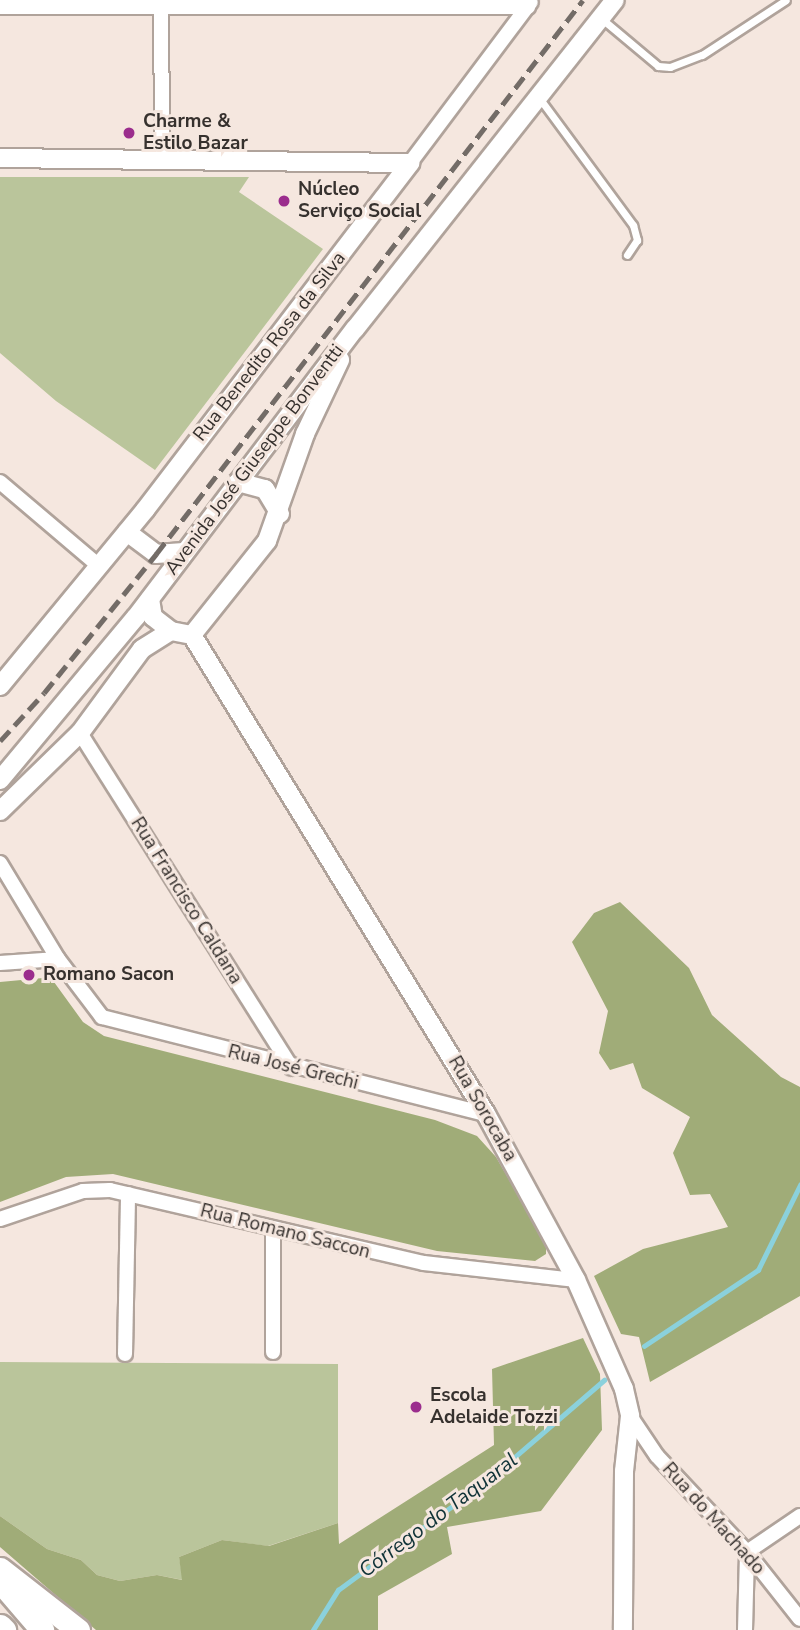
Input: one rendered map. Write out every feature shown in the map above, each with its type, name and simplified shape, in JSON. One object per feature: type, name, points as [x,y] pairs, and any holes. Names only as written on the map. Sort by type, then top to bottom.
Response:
[{"type":"highway","points":[[0,1569],[78,1630]]},
{"type":"highway","points":[[0,1581],[42,1630]]},
{"type":"highway","points":[[0,1626],[4,1630]]},
{"type":"street","points":[[355,328],[540,99],[615,0]]},
{"type":"street","points":[[0,8],[161,4],[530,3]]},
{"type":"street","name":"Rua Benedito Rosa da Silva","points":[[3,679],[127,532],[530,3]]},
{"type":"street","points":[[161,4],[162,160]]},
{"type":"street","points":[[0,158],[410,163]]},
{"type":"street","name":"Avenida José Giuseppe Bonventti","points":[[0,780],[51,724],[150,599],[355,328]]},
{"type":"street","name":"Avenida José Giuseppe Bonventti","points":[[192,635],[267,541],[280,514],[305,434],[355,328]]},
{"type":"street","points":[[0,482],[99,566]]},
{"type":"street","points":[[238,482],[265,489],[280,514]]},
{"type":"street","points":[[127,532],[156,554],[184,551]]},
{"type":"street","points":[[156,554],[160,583]]},
{"type":"street","points":[[150,599],[153,617],[172,631],[192,635]]},
{"type":"street","points":[[0,811],[80,733],[142,649],[172,631]]},
{"type":"street","name":"Rua Sorocaba","points":[[192,635],[486,1114],[576,1280],[624,1389],[630,1416],[624,1471],[622,1630]]},
{"type":"street","name":"Rua Francisco Caldana","points":[[80,733],[292,1068]]},
{"type":"street","points":[[0,863],[58,959],[0,963]]},
{"type":"street","name":"Rua José Grechi","points":[[58,959],[102,1017],[292,1068],[486,1114]]},
{"type":"street","name":"Rua Romano Saccon","points":[[0,1219],[83,1191],[128,1194],[424,1263],[576,1280]]},
{"type":"street","points":[[125,1354],[128,1194]]},
{"type":"street","points":[[272,1352],[273,1229]]},
{"type":"street","name":"Rua do Machado","points":[[630,1416],[665,1465],[747,1552],[800,1619]]},
{"type":"street","points":[[745,1630],[747,1552],[800,1516]]},
{"type":"lane","points":[[602,18],[657,66],[670,67],[702,55],[786,0]]},
{"type":"lane","points":[[540,99],[633,225],[637,240],[627,255]]},
{"type":"green space","points":[[0,177],[249,177],[239,192],[323,249],[155,470],[56,401],[0,353]]},
{"type":"green space","points":[[620,902],[689,968],[712,1015],[781,1077],[800,1087],[800,1296],[650,1382],[639,1337],[621,1334],[594,1276],[643,1249],[728,1227],[710,1194],[690,1195],[673,1153],[690,1117],[642,1088],[633,1063],[610,1070],[599,1053],[608,1011],[572,942],[594,913]]},
{"type":"green space","points":[[43,978],[54,982],[83,1022],[104,1036],[435,1120],[477,1136],[496,1157],[546,1244],[546,1254],[535,1261],[437,1251],[113,1174],[66,1177],[0,1202],[0,982]]},
{"type":"green space","points":[[583,1338],[600,1374],[602,1430],[541,1511],[447,1527],[452,1554],[378,1596],[378,1630],[96,1630],[0,1547],[0,1516],[47,1549],[81,1560],[97,1575],[120,1581],[157,1575],[182,1580],[179,1557],[222,1540],[269,1546],[338,1523],[339,1544],[494,1445],[492,1369]]},
{"type":"green space","points":[[0,1362],[338,1364],[338,1523],[268,1546],[222,1540],[179,1557],[183,1580],[157,1575],[120,1581],[97,1575],[81,1560],[47,1549],[0,1516]]},
{"type":"waterway","name":"Córrego do Taquaral","points":[[644,1346],[758,1270],[800,1185]]},
{"type":"waterway","name":"Córrego do Taquaral","points":[[313,1630],[338,1590],[489,1479],[604,1380]]},
{"type":"railway","points":[[0,741],[44,693],[156,554],[583,0]]},
{"type":"place","name":"Charme & Estilo Bazar","points":[[129,133]]},
{"type":"place","name":"Núcleo Serviço Social","points":[[284,201]]},
{"type":"place","name":"Romano Sacon","points":[[29,975]]},
{"type":"place","name":"Escola Adelaide Tozzi","points":[[416,1407]]}]
